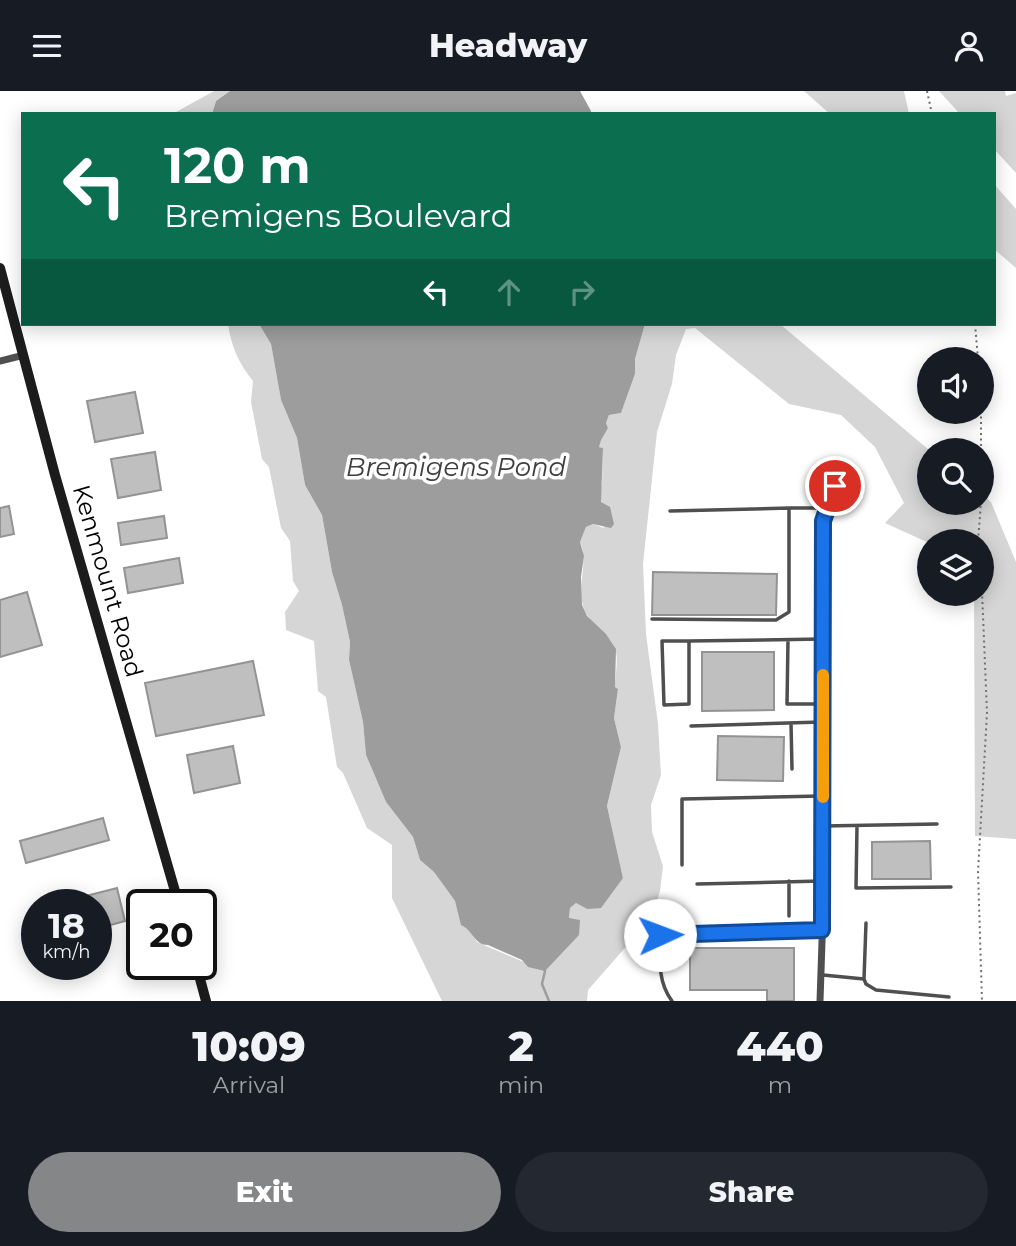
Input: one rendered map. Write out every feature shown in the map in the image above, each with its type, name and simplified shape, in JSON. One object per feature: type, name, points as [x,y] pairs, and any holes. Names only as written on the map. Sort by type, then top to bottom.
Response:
[{"type":"main road","name":"Kenmount Road","points":[[0,268],[55,475],[174,889]]},
{"type":"main road","points":[[200,980],[206,1001]]},
{"type":"street","points":[[0,361],[24,355]]},
{"type":"street","points":[[820,1001],[823,880],[823,521],[835,486]]},
{"type":"lane","points":[[652,619],[776,620],[783,617],[789,612],[789,508]]},
{"type":"lane","points":[[670,511],[827,508]]},
{"type":"lane","points":[[688,641],[688,704],[664,705],[663,641],[823,639]]},
{"type":"lane","points":[[788,640],[787,704],[823,703]]},
{"type":"lane","points":[[691,726],[823,722]]},
{"type":"lane","points":[[791,723],[792,769]]},
{"type":"lane","points":[[682,865],[682,799],[823,796]]},
{"type":"lane","points":[[823,826],[937,824]]},
{"type":"lane","points":[[857,825],[856,888],[951,887]]},
{"type":"lane","points":[[697,884],[823,880]]},
{"type":"lane","points":[[789,881],[789,916]]},
{"type":"lane","points":[[866,923],[866,984],[876,990],[949,997]]},
{"type":"lane","points":[[672,1001],[663,989],[660,935],[822,930]]},
{"type":"lane","points":[[821,975],[864,979]]},
{"type":"path","points":[[927,91],[932,112]]},
{"type":"path","points":[[975,326],[977,347]]},
{"type":"path","points":[[982,1001],[978,872],[986,713],[983,606]]},
{"type":"shaded area","points":[[214,91],[230,91],[216,101],[213,112],[176,112]]},
{"type":"shaded area","points":[[804,91],[904,91],[909,112],[828,112]]},
{"type":"shaded area","points":[[939,91],[1005,91],[1006,96],[1016,93],[1016,173],[996,151],[996,112],[958,112]]},
{"type":"shaded area","points":[[996,186],[1016,209],[1016,268],[996,251]]},
{"type":"shaded area","points":[[228,326],[260,326],[271,344],[281,400],[297,438],[305,485],[322,515],[332,572],[350,642],[349,660],[363,722],[366,755],[386,802],[413,837],[420,860],[434,872],[455,901],[477,942],[526,963],[569,918],[570,908],[576,903],[587,909],[623,878],[607,806],[621,747],[614,718],[618,689],[615,687],[616,653],[608,637],[589,618],[583,606],[583,557],[580,542],[586,527],[593,524],[604,528],[600,489],[603,448],[599,447],[600,440],[608,428],[606,423],[609,415],[621,413],[635,374],[635,359],[644,326],[782,326],[917,440],[917,515],[994,515],[994,509],[1016,562],[1016,839],[975,836],[974,606],[994,606],[994,529],[917,529],[917,538],[885,523],[904,503],[875,447],[841,415],[789,404],[695,328],[686,329],[676,355],[672,384],[657,432],[643,564],[646,634],[658,724],[661,775],[651,805],[652,832],[663,866],[660,891],[652,917],[588,990],[587,1001],[442,1001],[392,898],[392,845],[367,828],[343,773],[337,767],[326,697],[318,691],[314,641],[286,630],[285,612],[299,591],[293,581],[290,541],[281,528],[269,467],[262,459],[251,402],[253,381],[236,354]]},
{"type":"water","points":[[230,91],[580,91],[591,112],[213,112],[216,101]]},
{"type":"water","name":"Bremigens Pond","points":[[260,326],[644,326],[635,359],[635,374],[621,413],[609,415],[606,423],[608,428],[599,447],[603,448],[601,502],[610,507],[614,524],[611,528],[593,524],[586,527],[580,542],[584,556],[581,577],[582,605],[587,616],[606,634],[616,649],[615,687],[618,689],[614,718],[621,747],[607,806],[623,878],[601,908],[587,909],[576,903],[570,908],[569,918],[580,920],[579,935],[545,971],[528,967],[522,960],[480,943],[461,925],[455,901],[434,872],[420,860],[413,837],[386,802],[366,755],[363,722],[349,660],[350,642],[332,572],[322,515],[305,485],[297,438],[281,400],[271,344]]},
{"type":"building","points":[[135,392],[143,433],[95,442],[87,401]]},
{"type":"building","points":[[155,452],[161,490],[118,498],[111,459]]},
{"type":"building","points":[[9,506],[14,534],[0,537],[0,508]]},
{"type":"building","points":[[164,516],[167,538],[121,545],[118,523]]},
{"type":"building","points":[[179,558],[183,583],[128,593],[124,568]]},
{"type":"building","points":[[653,572],[777,574],[776,615],[652,615]]},
{"type":"building","points":[[27,592],[42,645],[0,657],[0,600]]},
{"type":"building","points":[[702,652],[774,652],[774,710],[702,711]]},
{"type":"building","points":[[253,661],[264,715],[156,736],[145,683]]},
{"type":"building","points":[[718,736],[784,737],[783,781],[717,780]]},
{"type":"building","points":[[233,746],[240,783],[194,793],[187,755]]},
{"type":"building","points":[[103,818],[109,840],[26,863],[20,841]]},
{"type":"building","points":[[930,841],[931,879],[872,879],[872,842]]},
{"type":"building","points":[[117,888],[125,921],[112,925],[112,889]]},
{"type":"building","points":[[690,948],[794,948],[794,1001],[767,1001],[767,990],[690,990]]},
{"type":"waterway","points":[[545,971],[542,984],[549,1001]]},
{"type":"slow traffic","points":[[823,675],[823,797]]},
{"type":"route","points":[[660,935],[822,930],[823,521],[835,486]]}]
